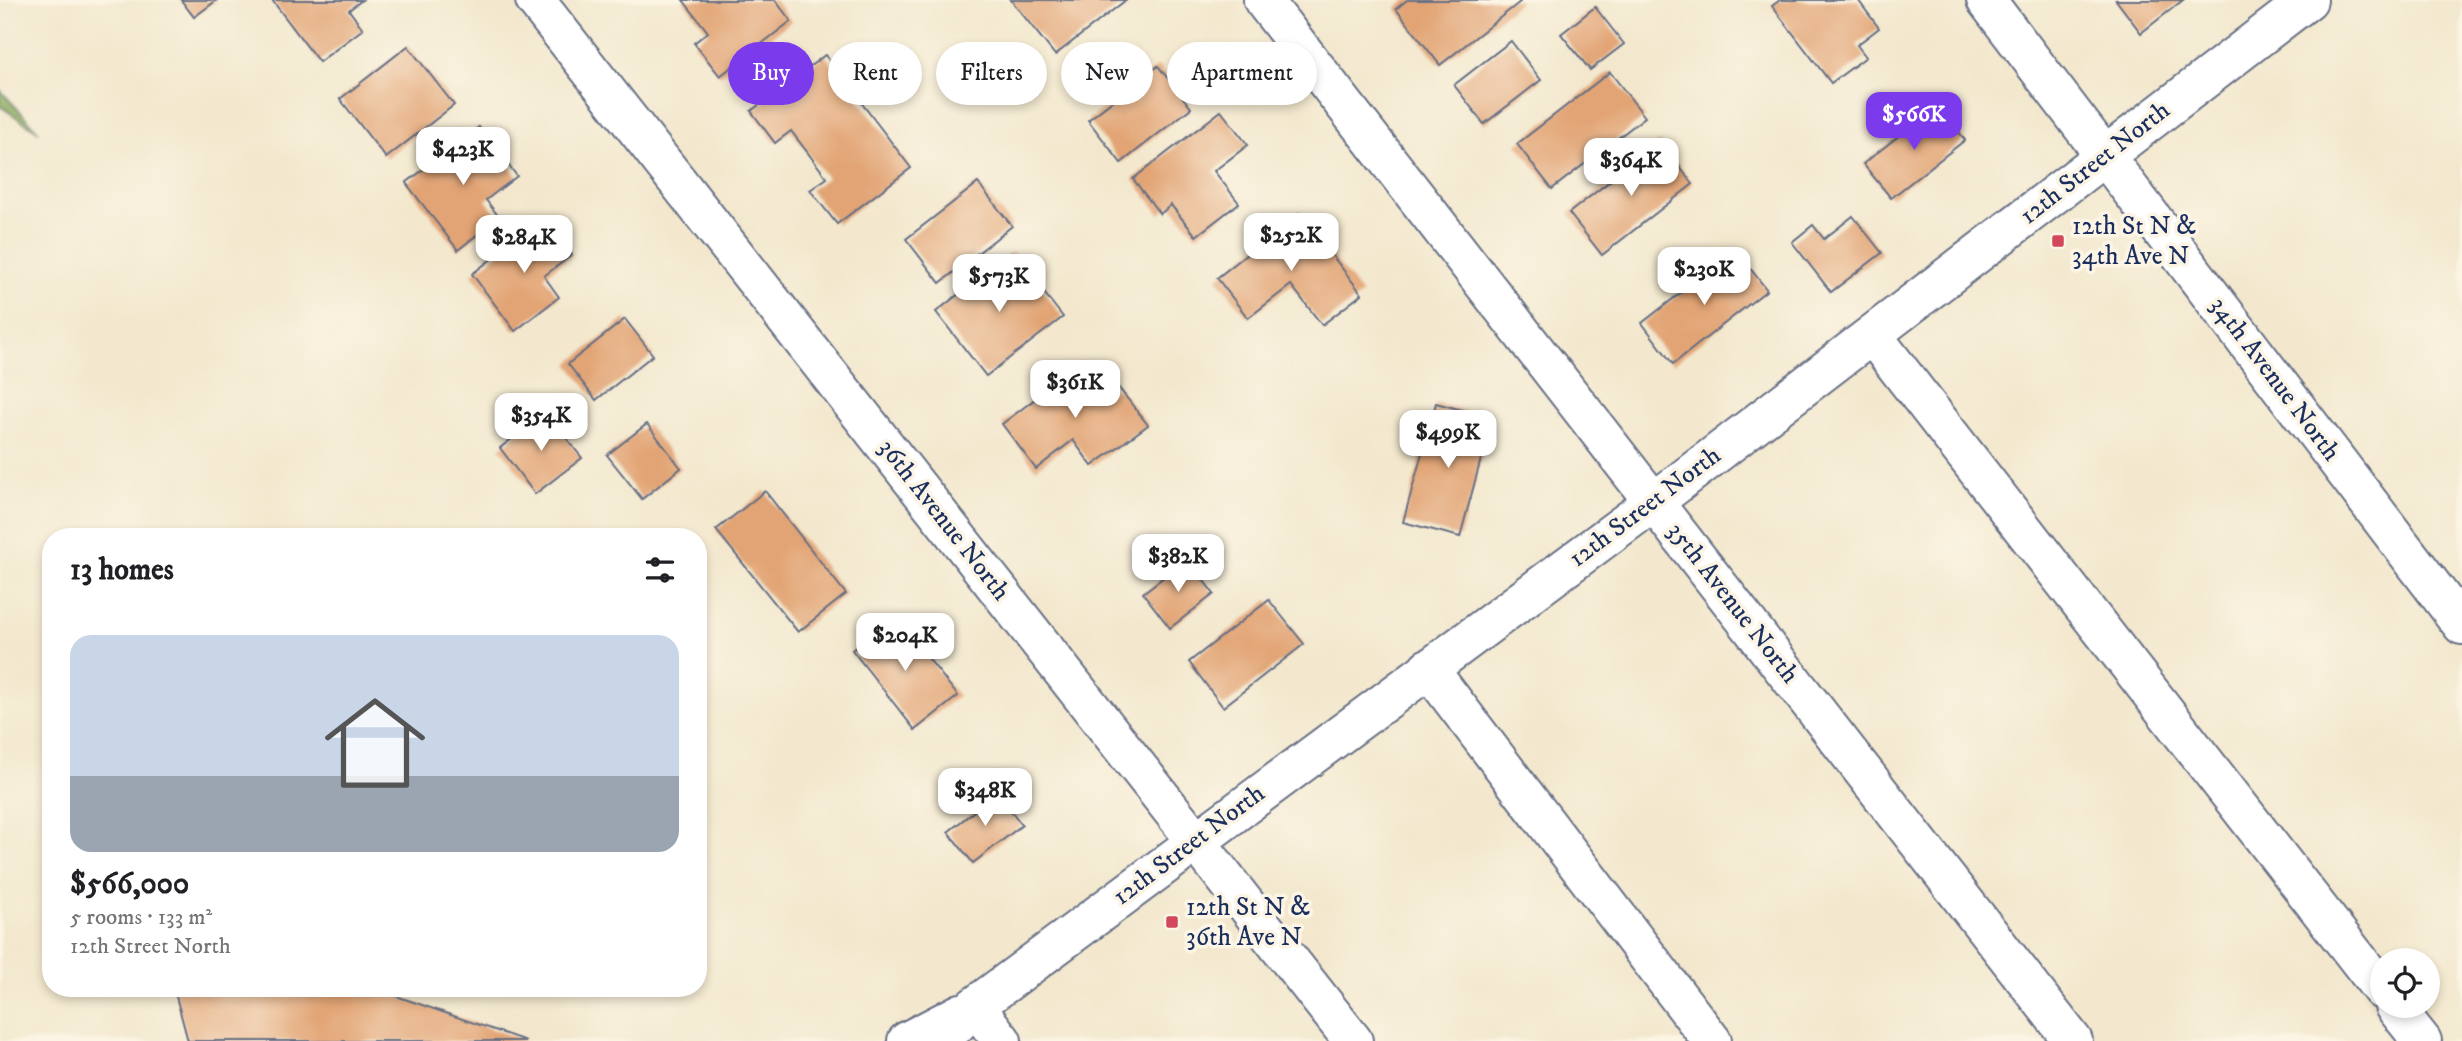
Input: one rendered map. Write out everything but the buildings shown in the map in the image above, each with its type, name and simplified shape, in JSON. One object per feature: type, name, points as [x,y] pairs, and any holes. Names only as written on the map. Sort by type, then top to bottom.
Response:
[{"type":"street","name":"36th Avenue North","points":[[535,0],[1353,1041]]},
{"type":"street","name":"35th Avenue North","points":[[1263,0],[2073,1041]]},
{"type":"street","name":"34th Avenue North","points":[[1986,0],[2462,625]]},
{"type":"street","name":"12th Street North","points":[[940,1041],[975,1006],[1655,501],[2308,0]]},
{"type":"street","points":[[1872,335],[2370,975]]},
{"type":"street","points":[[1428,668],[1712,1041]]},
{"type":"street","name":"12th Street North","points":[[907,1041],[975,1006]]},
{"type":"street","points":[[975,1006],[1002,1041]]},
{"type":"street","points":[[2404,1018],[2421,1041]]},
{"type":"green space","points":[[0,90],[39,132],[0,106]]},
{"type":"place","name":"12th St N & 34th Ave N","points":[[2058,241]]},
{"type":"place","name":"12th St N & 36th Ave N","points":[[1172,922]]}]
